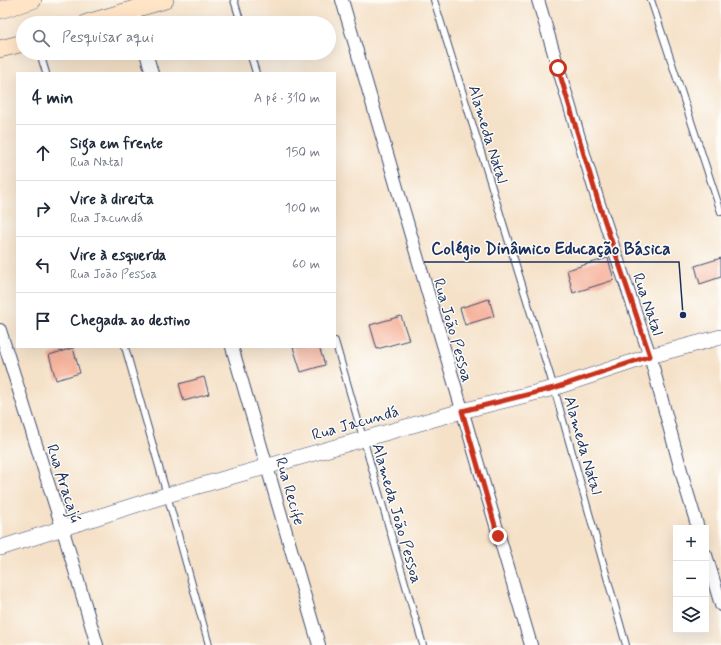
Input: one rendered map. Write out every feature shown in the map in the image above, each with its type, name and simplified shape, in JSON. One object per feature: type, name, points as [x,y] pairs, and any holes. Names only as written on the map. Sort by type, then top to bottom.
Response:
[{"type":"main road","points":[[135,16],[164,0]]},
{"type":"main road","points":[[0,10],[27,1]]},
{"type":"main road","points":[[0,49],[16,44]]},
{"type":"street","name":"Rua João Pessoa","points":[[342,0],[531,645]]},
{"type":"street","name":"Rua Natal","points":[[538,0],[598,201],[650,356],[697,525]]},
{"type":"street","points":[[148,60],[152,72]]},
{"type":"street","name":"Rua Aracajú","points":[[0,330],[62,527],[97,645]]},
{"type":"street","name":"Rua Jacundá","points":[[0,548],[62,527],[167,495],[364,438],[554,388],[650,356],[721,337]]},
{"type":"street","name":"Rua Recife","points":[[232,348],[319,645]]},
{"type":"street","points":[[708,561],[721,605]]},
{"type":"lane","points":[[234,0],[239,16]]},
{"type":"lane","name":"Alameda Natal","points":[[434,0],[554,388],[626,645]]},
{"type":"lane","points":[[651,0],[721,212]]},
{"type":"lane","points":[[42,60],[46,72]]},
{"type":"lane","points":[[252,60],[256,72]]},
{"type":"lane","name":"Alameda João Pessoa","points":[[336,344],[423,645]]},
{"type":"lane","points":[[125,348],[209,645]]},
{"type":"building","points":[[608,258],[614,280],[573,293],[567,270]]},
{"type":"building","points":[[721,258],[721,277],[700,284],[695,266]]},
{"type":"building","points":[[489,299],[494,316],[465,325],[460,308]]},
{"type":"building","points":[[401,316],[409,340],[377,349],[370,325]]},
{"type":"building","points":[[73,348],[80,373],[56,380],[49,355]]},
{"type":"building","points":[[293,348],[319,348],[325,365],[301,372]]},
{"type":"building","points":[[204,377],[209,394],[184,401],[179,384]]},
{"type":"place","name":"Colégio Dinâmico Educação Básica","points":[[683,315]]},
{"type":"route","points":[[498,536],[462,411],[554,388],[650,356],[598,201],[558,68]]}]
